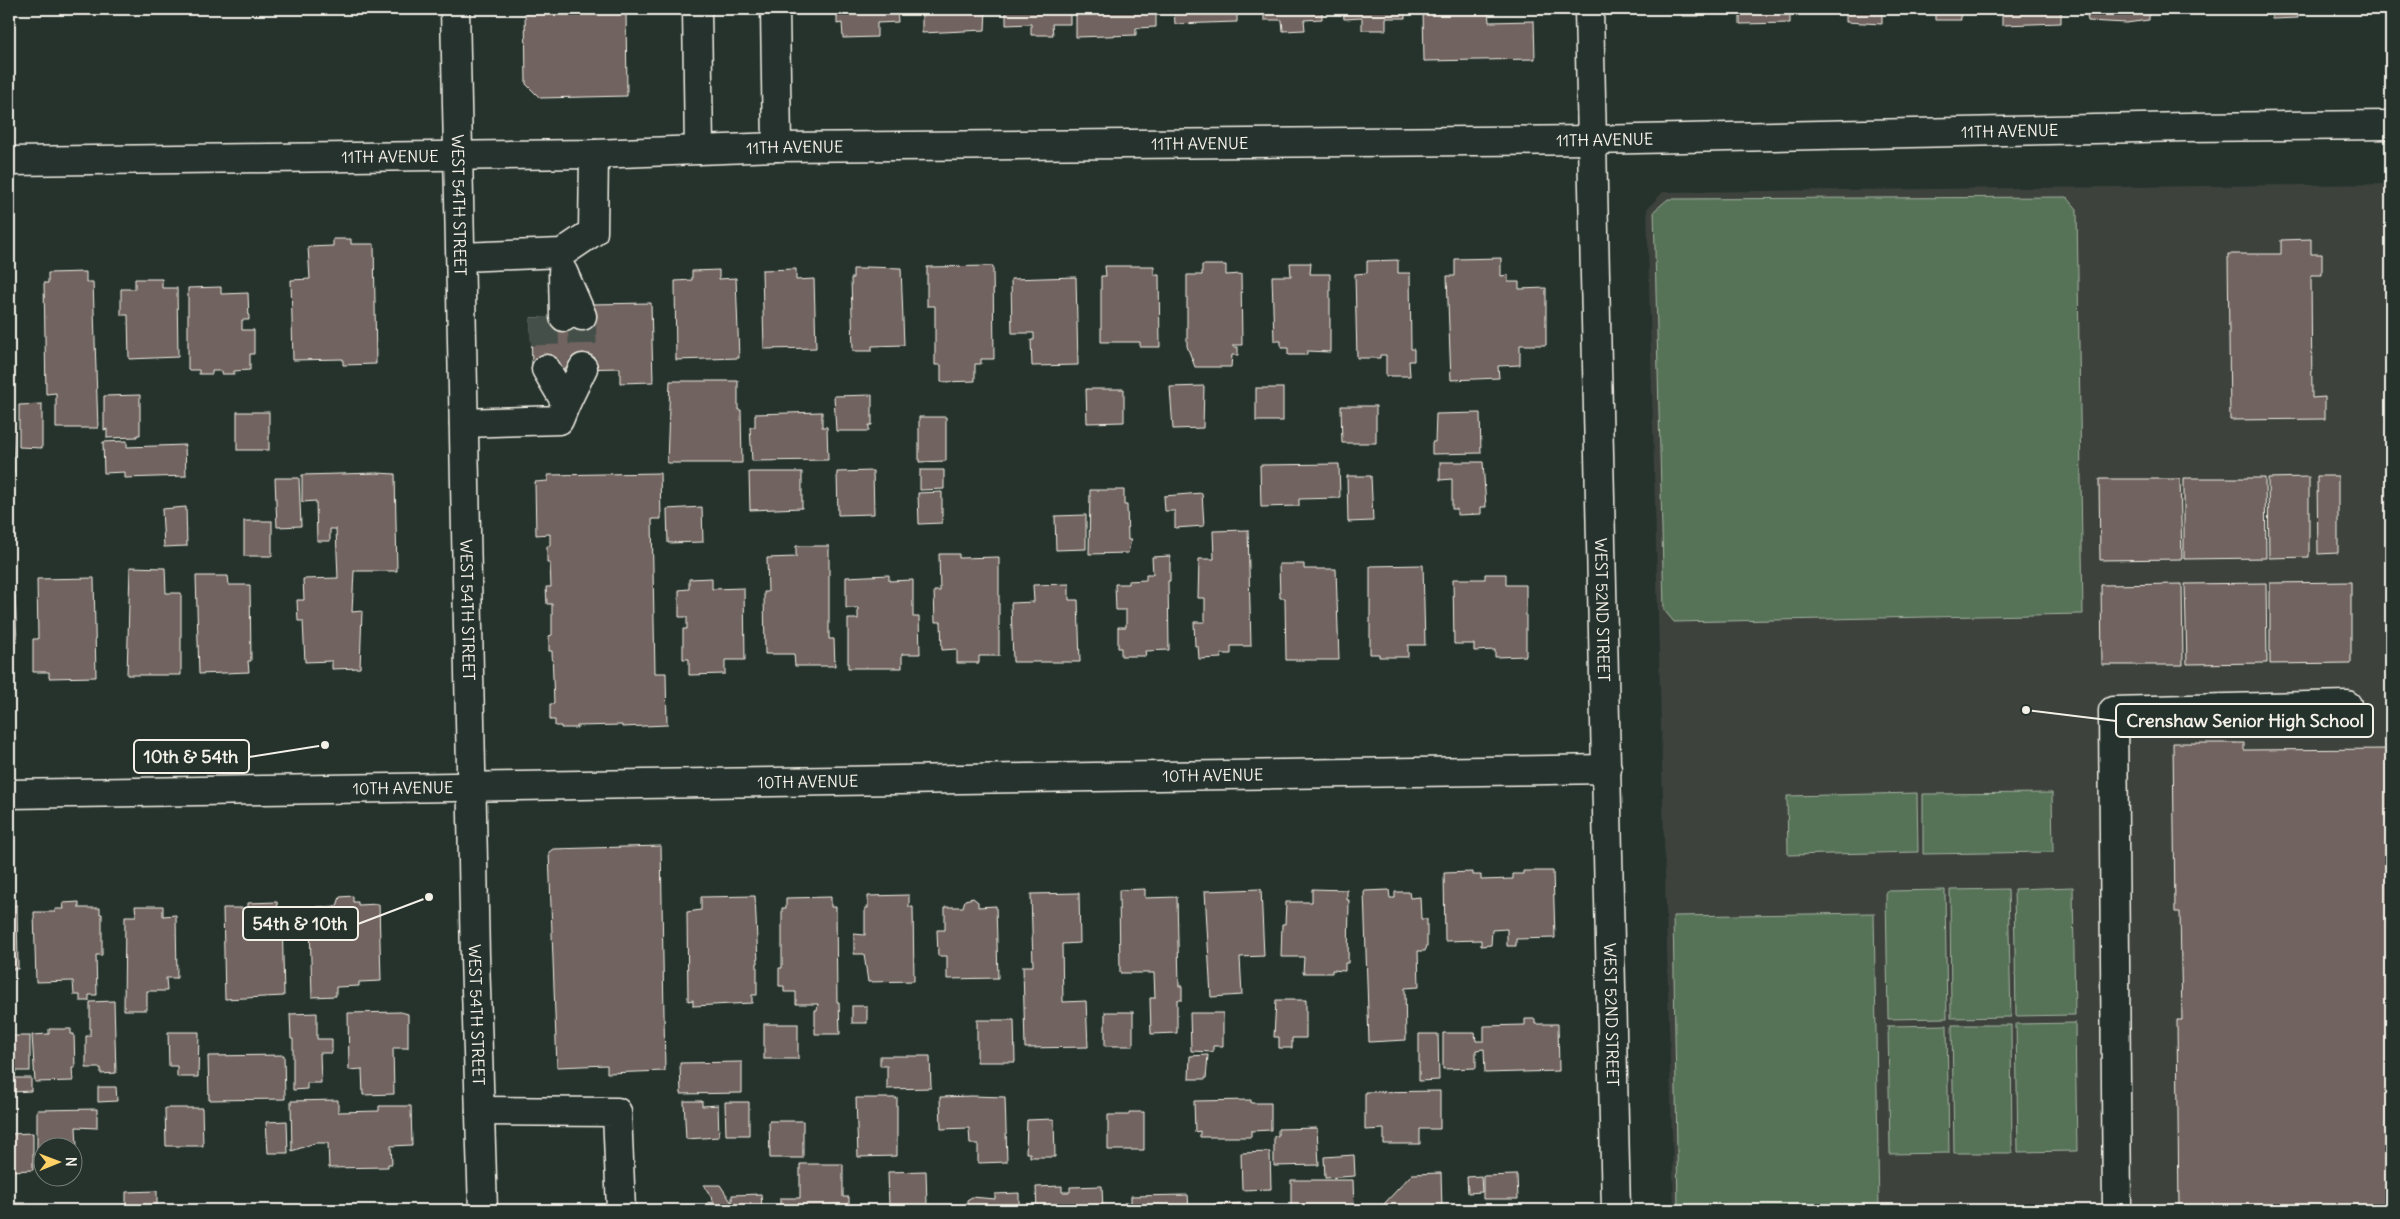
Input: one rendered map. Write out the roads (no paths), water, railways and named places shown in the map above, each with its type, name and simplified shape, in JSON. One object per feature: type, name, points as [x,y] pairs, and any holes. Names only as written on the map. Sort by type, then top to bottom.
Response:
[{"type":"street","name":"WEST 54TH STREET","points":[[455,9],[483,1210]]},
{"type":"street","points":[[697,9],[699,150]]},
{"type":"street","points":[[775,9],[777,147]]},
{"type":"street","name":"WEST 52ND STREET","points":[[1589,9],[1616,1210]]},
{"type":"street","name":"11TH AVENUE","points":[[9,161],[594,154],[777,147],[1592,140],[2177,127],[2391,125]]},
{"type":"street","points":[[563,263],[563,317],[563,263],[593,232],[594,154]]},
{"type":"street","points":[[461,257],[563,263]]},
{"type":"street","points":[[464,423],[559,420],[566,404],[565,369]]},
{"type":"street","points":[[2117,1210],[2113,711],[2347,705]]},
{"type":"street","name":"10TH AVENUE","points":[[9,794],[1607,769]]},
{"type":"street","points":[[480,1111],[617,1112],[620,1210]]},
{"type":"tunnel","points":[[582,316],[583,368]]},
{"type":"tunnel","points":[[544,317],[546,369]]},
{"type":"place","name":"Crenshaw Senior High School","points":[[2026,710]]},
{"type":"place","name":"10th & 54th","points":[[325,745]]},
{"type":"place","name":"54th & 10th","points":[[429,897]]}]
